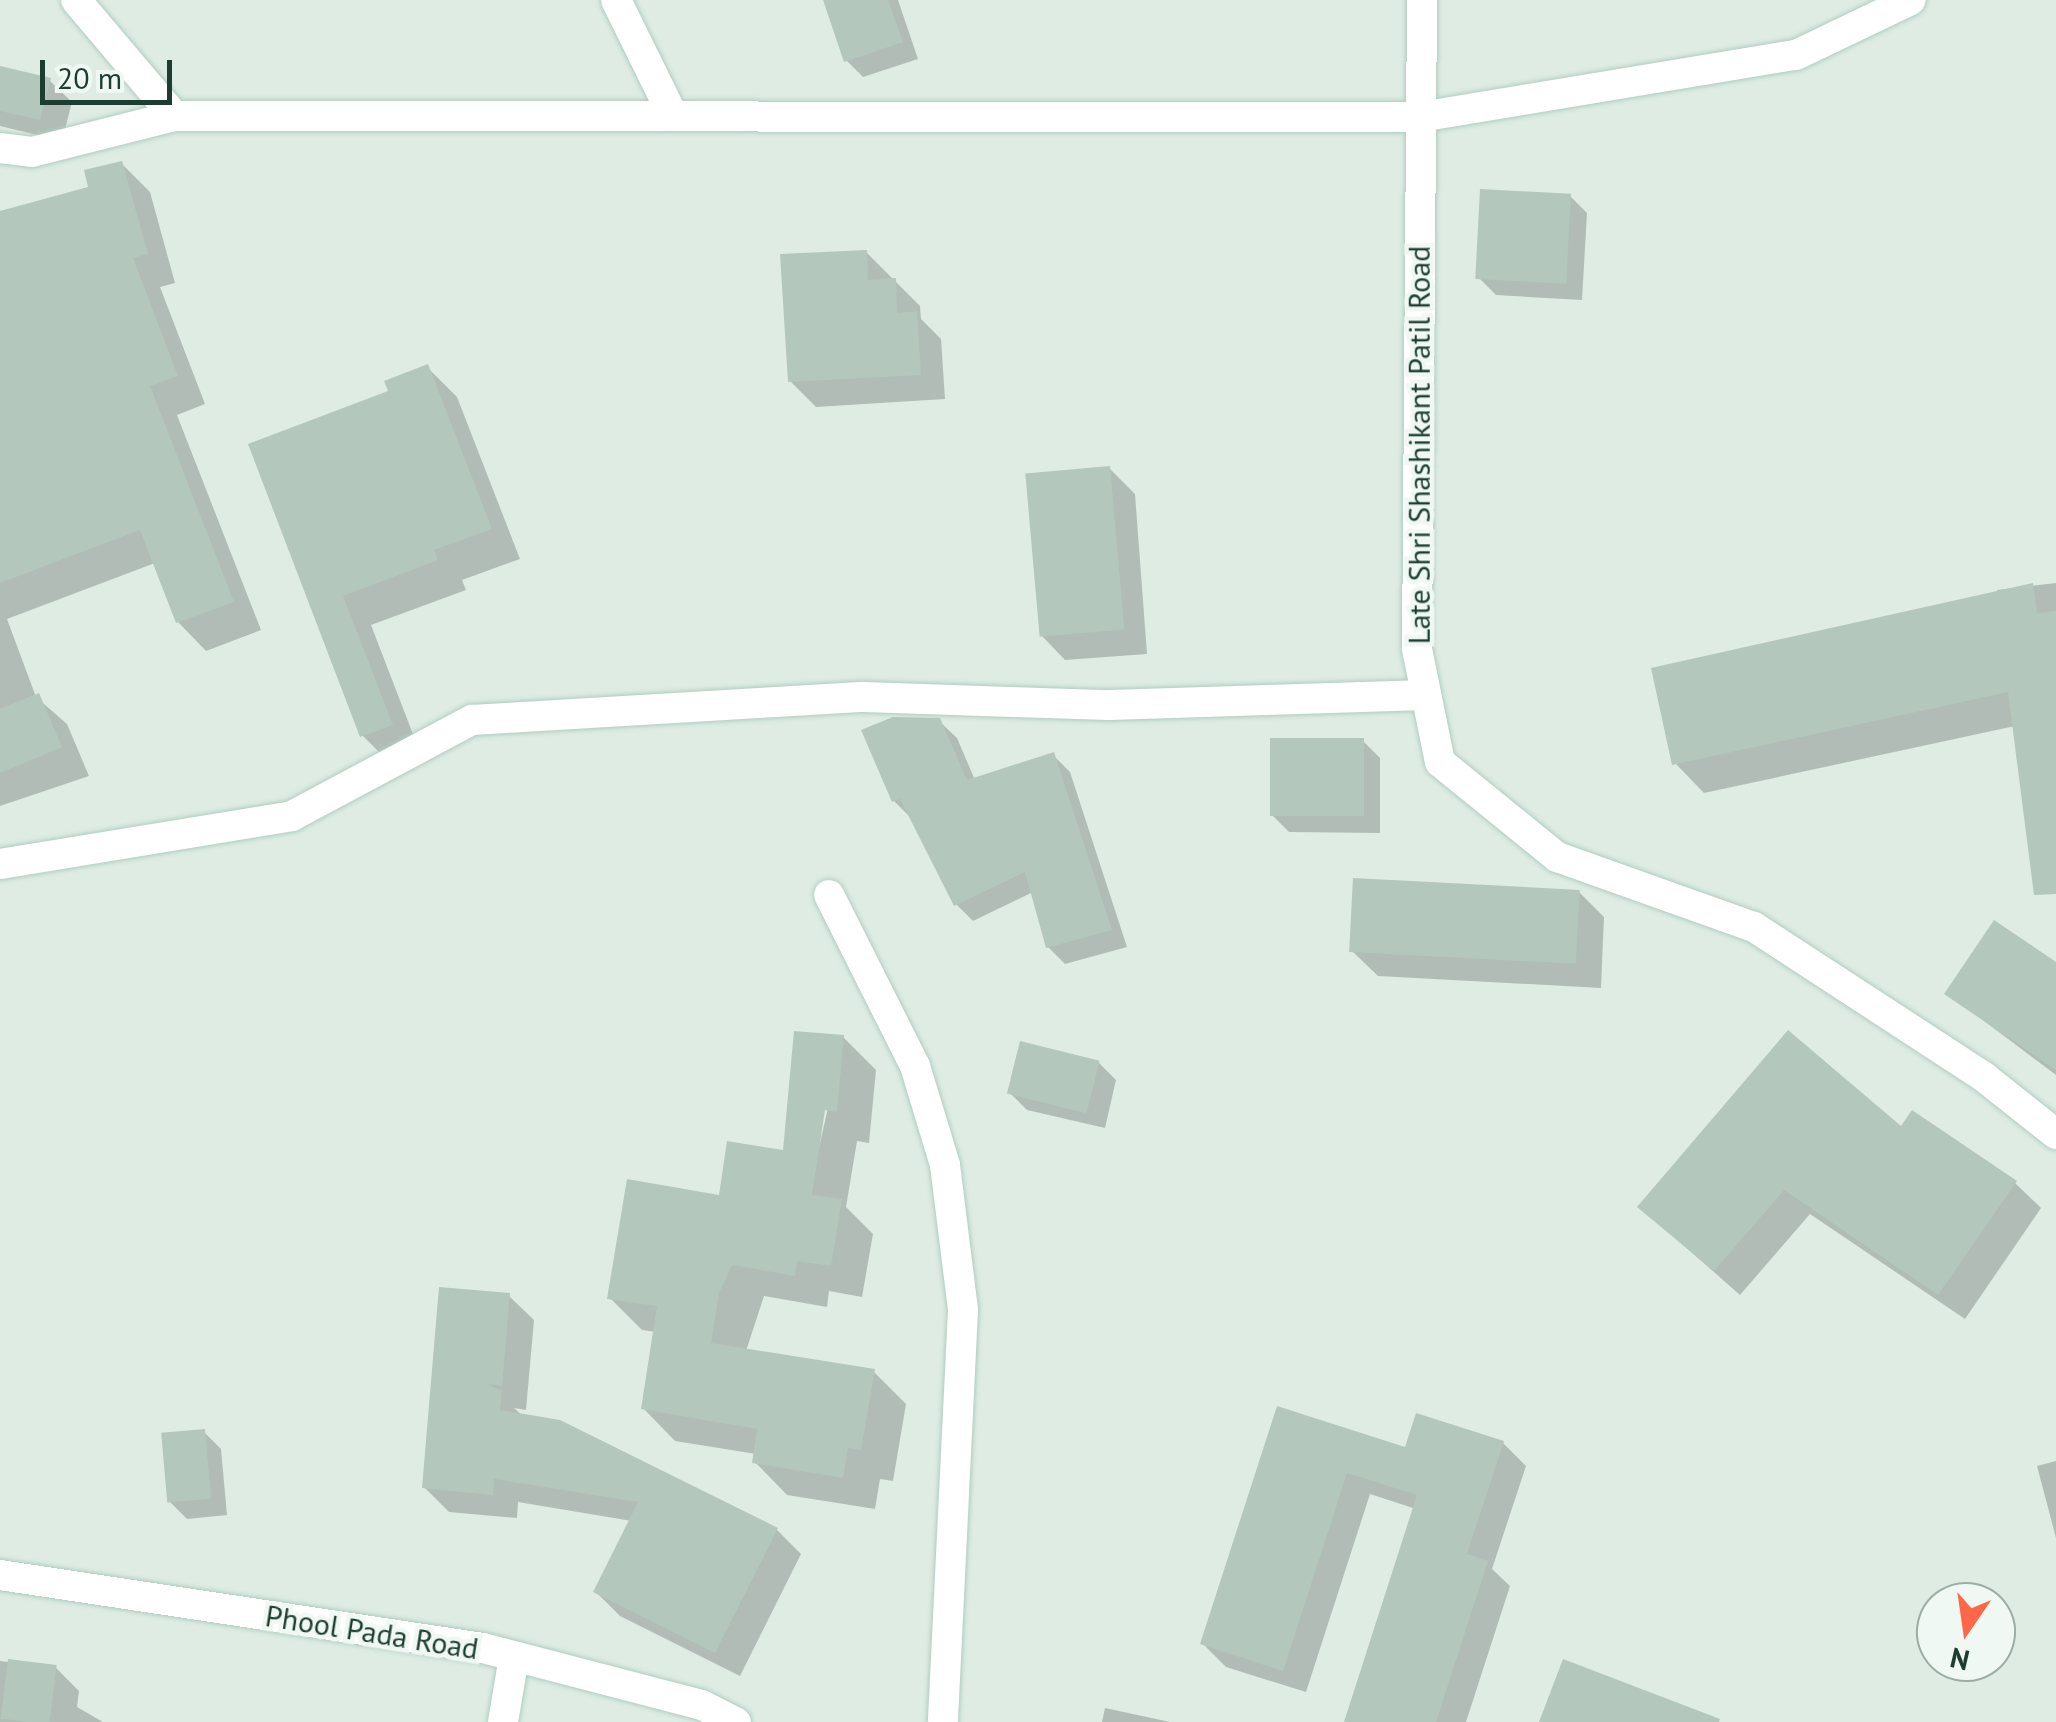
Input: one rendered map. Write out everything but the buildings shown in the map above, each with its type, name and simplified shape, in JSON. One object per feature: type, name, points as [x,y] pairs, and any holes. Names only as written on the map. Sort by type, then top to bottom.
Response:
[{"type":"street","points":[[76,0],[174,116]]},
{"type":"street","points":[[616,0],[674,116]]},
{"type":"street","name":"Late Shri Shashikant Patil Road","points":[[1422,0],[1417,649],[1440,762],[1557,857],[1754,927],[1984,1078],[2056,1134]]},
{"type":"street","points":[[0,148],[32,152],[174,116],[1420,116],[1796,55],[1911,0]]},
{"type":"street","points":[[0,864],[292,816],[472,720],[864,697],[1109,704],[1426,695]]},
{"type":"street","points":[[830,895],[915,1066],[948,1183],[964,1310],[943,1722]]},
{"type":"street","name":"Phool Pada Road","points":[[0,1575],[514,1657],[702,1705],[736,1722]]},
{"type":"street","points":[[503,1722],[514,1657]]}]
